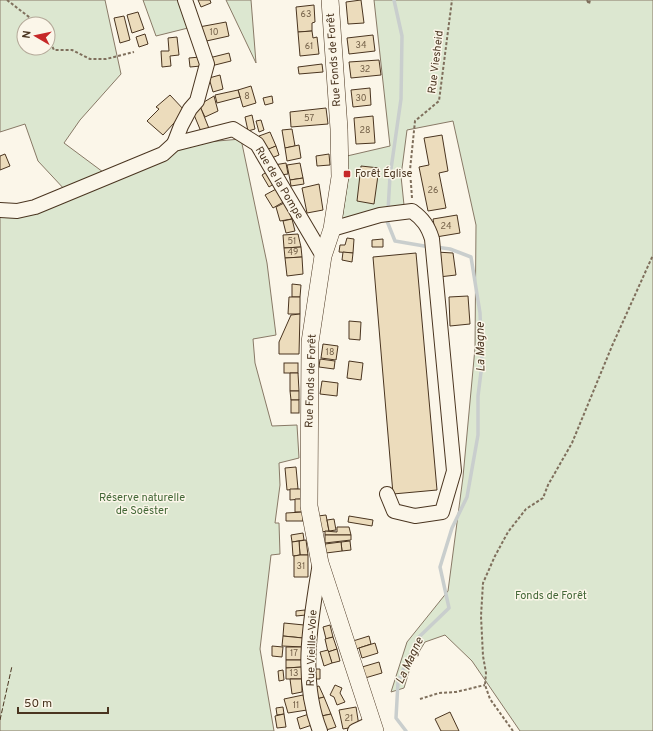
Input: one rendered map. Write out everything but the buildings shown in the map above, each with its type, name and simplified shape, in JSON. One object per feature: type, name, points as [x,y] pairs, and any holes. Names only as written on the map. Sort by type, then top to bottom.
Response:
[{"type":"main road","name":"Rue Fonds de Forêt","points":[[330,0],[339,129],[340,178],[332,228],[323,256],[310,342],[309,506],[320,563],[373,727]]},
{"type":"street","points":[[174,144],[190,109],[198,100],[207,64],[185,0]]},
{"type":"street","name":"Rue de la Pompe","points":[[0,210],[17,211],[39,205],[163,154],[174,144],[233,129],[257,144],[323,256]]},
{"type":"street","points":[[332,228],[380,215],[412,211],[422,218],[428,228],[432,246],[454,471],[442,512],[416,516],[394,511],[387,494]]},
{"type":"street","name":"Rue Vieille-Voie","points":[[320,563],[311,617],[308,683],[314,716],[320,731]]},
{"type":"street","points":[[356,731],[373,727]]},
{"type":"path","points":[[7,0],[28,16]]},
{"type":"path","name":"Rue Viesheid","points":[[412,211],[410,170],[416,121],[439,101],[452,0]]},
{"type":"path","points":[[587,0],[589,4],[590,0]]},
{"type":"path","points":[[56,50],[72,50],[90,59],[106,59],[134,52]]},
{"type":"path","points":[[512,731],[490,699],[485,685],[486,673],[483,656],[481,616],[484,583],[495,556],[508,532],[526,509],[543,498],[548,485],[572,443],[612,346],[653,255]]},
{"type":"path","points":[[420,699],[439,693],[456,692],[485,685]]},
{"type":"green space","points":[[0,0],[105,0],[121,74],[80,120],[64,143],[103,172],[66,191],[38,161],[25,124],[0,132]]},
{"type":"green space","points":[[143,0],[182,0],[192,27],[156,36]]},
{"type":"green space","points":[[226,0],[251,0],[256,63]]},
{"type":"green space","name":"Fonds de Forêt","points":[[374,0],[653,0],[653,731],[520,731],[472,661],[445,635],[425,642],[411,665],[404,688],[391,692],[407,642],[448,591],[463,477],[475,348],[476,225],[453,121],[407,130],[401,176],[404,205],[374,210],[342,219],[348,179],[347,156],[390,146]]},
{"type":"green space","name":"Réserve naturelle de Soëster","points":[[241,139],[267,263],[276,335],[253,339],[255,363],[272,426],[297,425],[299,458],[279,463],[280,485],[275,523],[279,523],[280,554],[271,555],[260,649],[274,731],[0,731],[0,212],[23,209],[194,143]]},
{"type":"waterway","name":"La Magne","points":[[388,211],[390,176],[401,99],[402,36],[394,0]]},
{"type":"waterway","name":"La Magne","points":[[388,217],[387,221],[395,241],[430,247]]},
{"type":"waterway","name":"La Magne","points":[[406,731],[396,718],[398,682],[419,637],[449,608],[440,567],[452,528],[467,497],[478,435],[478,396],[482,364],[480,313],[471,257],[450,249],[436,247]]},
{"type":"fence","points":[[0,720],[12,666]]},
{"type":"place","name":"Forêt Église","points":[[347,174]]}]
